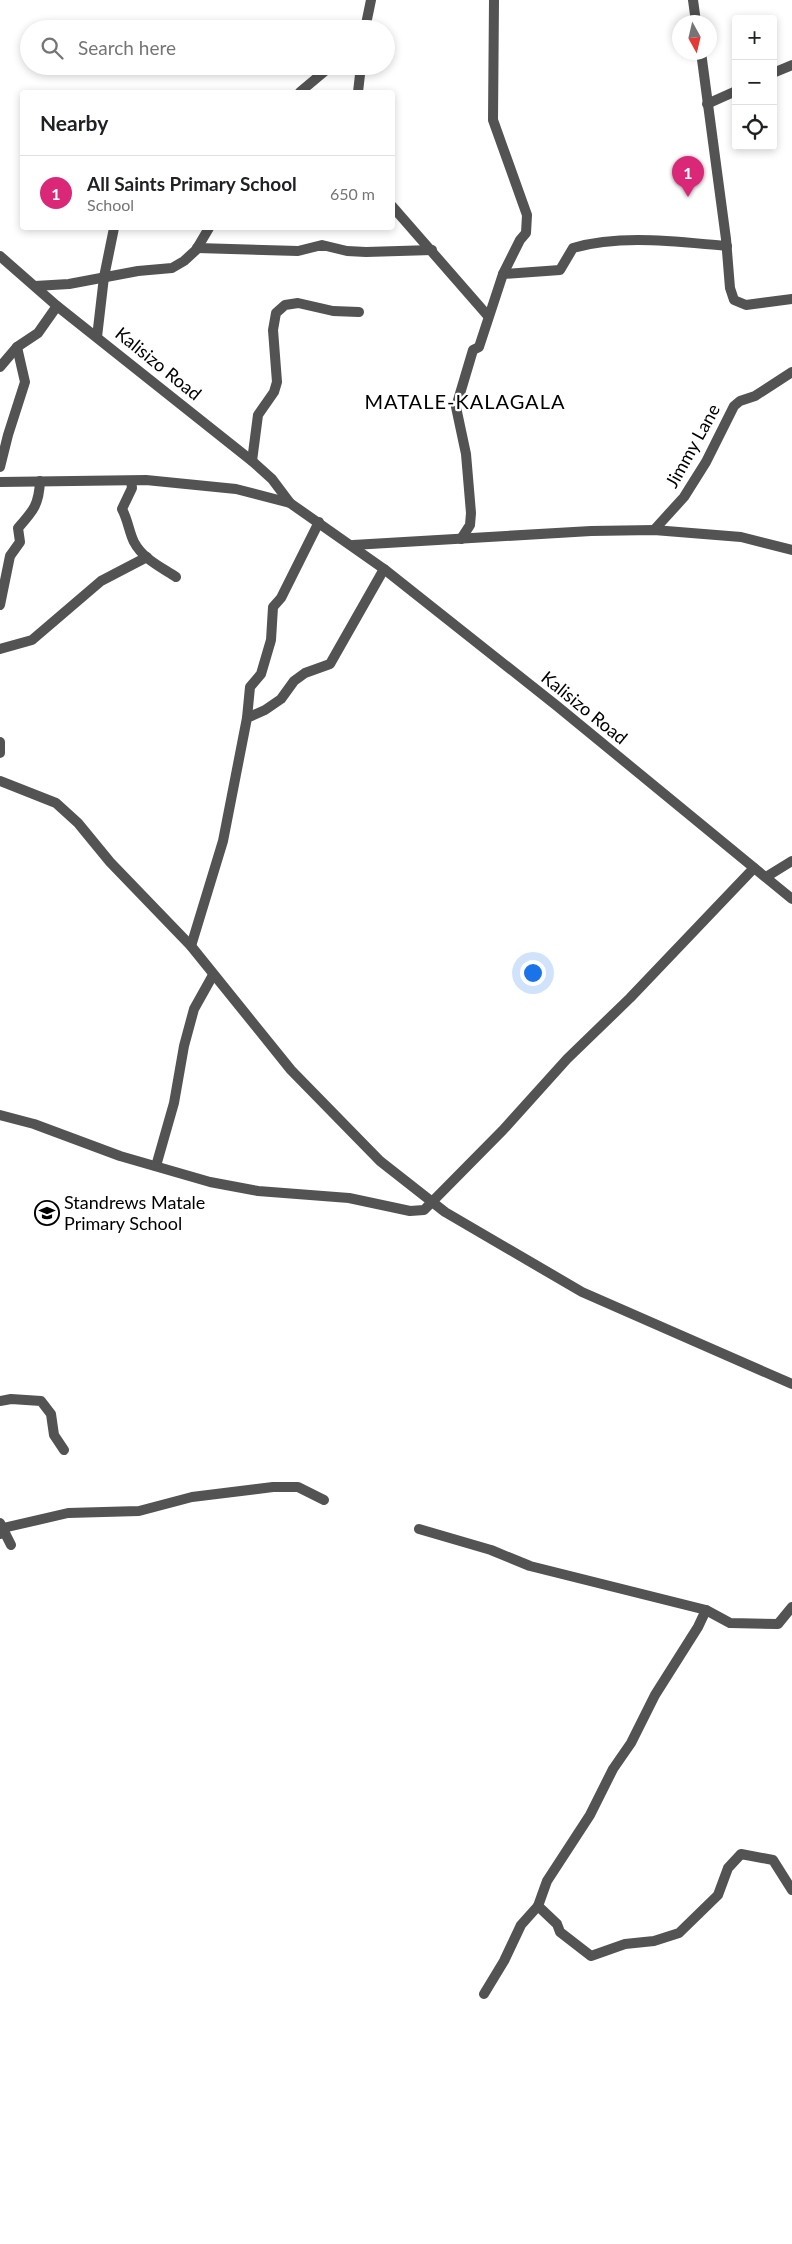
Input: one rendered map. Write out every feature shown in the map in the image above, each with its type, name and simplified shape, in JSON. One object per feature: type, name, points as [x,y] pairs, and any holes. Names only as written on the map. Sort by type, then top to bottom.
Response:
[{"type":"street","points":[[367,20],[371,0]]},
{"type":"street","points":[[462,539],[470,525],[471,513],[466,454],[456,407],[473,350],[479,347],[503,274],[528,226],[527,215],[493,120],[494,0]]},
{"type":"street","points":[[693,0],[695,15]]},
{"type":"street","points":[[702,60],[730,288],[734,300],[746,305],[792,299]]},
{"type":"street","points":[[777,72],[792,65]]},
{"type":"street","points":[[302,90],[320,75]]},
{"type":"street","points":[[358,90],[360,75]]},
{"type":"street","points":[[707,104],[732,93]]},
{"type":"street","points":[[395,209],[488,316]]},
{"type":"street","points":[[97,337],[104,277],[114,230]]},
{"type":"street","points":[[34,286],[70,284],[138,271],[172,268],[184,261],[197,248],[208,230]]},
{"type":"street","points":[[503,274],[560,270],[573,248],[588,244],[660,241],[726,246]]},
{"type":"street","points":[[197,248],[298,251],[322,245],[348,251],[366,252],[432,250]]},
{"type":"street","name":"Kalisizo Road","points":[[0,256],[57,306],[252,461],[272,480],[290,503],[384,569],[557,706],[792,899]]},
{"type":"street","points":[[252,461],[258,415],[274,392],[277,382],[273,330],[276,313],[285,305],[298,303],[333,311],[359,312]]},
{"type":"street","points":[[0,367],[17,347],[38,333],[57,306]]},
{"type":"street","points":[[0,467],[8,435],[26,382],[17,347]]},
{"type":"street","name":"Jimmy Lane","points":[[654,530],[684,497],[706,462],[734,406],[740,401],[755,396],[792,372]]},
{"type":"street","points":[[0,482],[146,480],[236,489],[290,503]]},
{"type":"street","points":[[0,605],[10,556],[20,542],[18,528],[34,510],[39,499],[40,481]]},
{"type":"street","points":[[131,481],[132,488],[122,509],[129,522],[134,542],[156,566],[176,577]]},
{"type":"street","points":[[191,946],[223,841],[247,718],[250,687],[261,674],[271,640],[272,607],[281,598],[319,522]]},
{"type":"street","points":[[353,546],[591,531],[654,530],[741,537],[792,550]]},
{"type":"street","points":[[0,649],[32,640],[100,581],[147,557]]},
{"type":"street","points":[[247,718],[266,710],[281,699],[294,681],[305,673],[330,664],[384,569]]},
{"type":"street","points":[[0,742],[0,752]]},
{"type":"street","points":[[0,781],[56,804],[78,823],[110,862],[191,946],[291,1070],[380,1161],[445,1212],[582,1292],[792,1384]]},
{"type":"street","points":[[766,877],[792,861]]},
{"type":"street","points":[[0,1115],[34,1124],[120,1156],[210,1182],[258,1191],[350,1198],[417,1211],[424,1210],[503,1130],[567,1059],[630,998],[754,868]]},
{"type":"street","points":[[156,1166],[174,1103],[184,1046],[194,1009],[213,975]]},
{"type":"street","points":[[0,1401],[11,1399],[41,1401],[52,1414],[54,1435],[64,1450]]},
{"type":"street","points":[[11,1545],[1,1528],[68,1513],[139,1511],[192,1497],[273,1487],[298,1487],[324,1500]]},
{"type":"street","points":[[419,1529],[491,1550],[530,1566],[706,1610],[730,1623],[778,1624],[792,1608]]},
{"type":"street","points":[[484,1994],[504,1961],[521,1925],[538,1906],[547,1881],[590,1815],[613,1769],[631,1743],[655,1695],[698,1627],[706,1610]]},
{"type":"street","points":[[538,1906],[557,1924],[560,1932],[591,1956],[625,1944],[654,1941],[679,1933],[718,1895],[728,1868],[741,1854],[773,1860],[792,1890]]},
{"type":"place","name":"All Saints Primary School","points":[[688,197]]},
{"type":"place","name":"Standrews Matale Primary School","points":[[47,1213]]},
{"type":"district","name":"MATALE-KALAGALA","points":[[465,402]]}]
